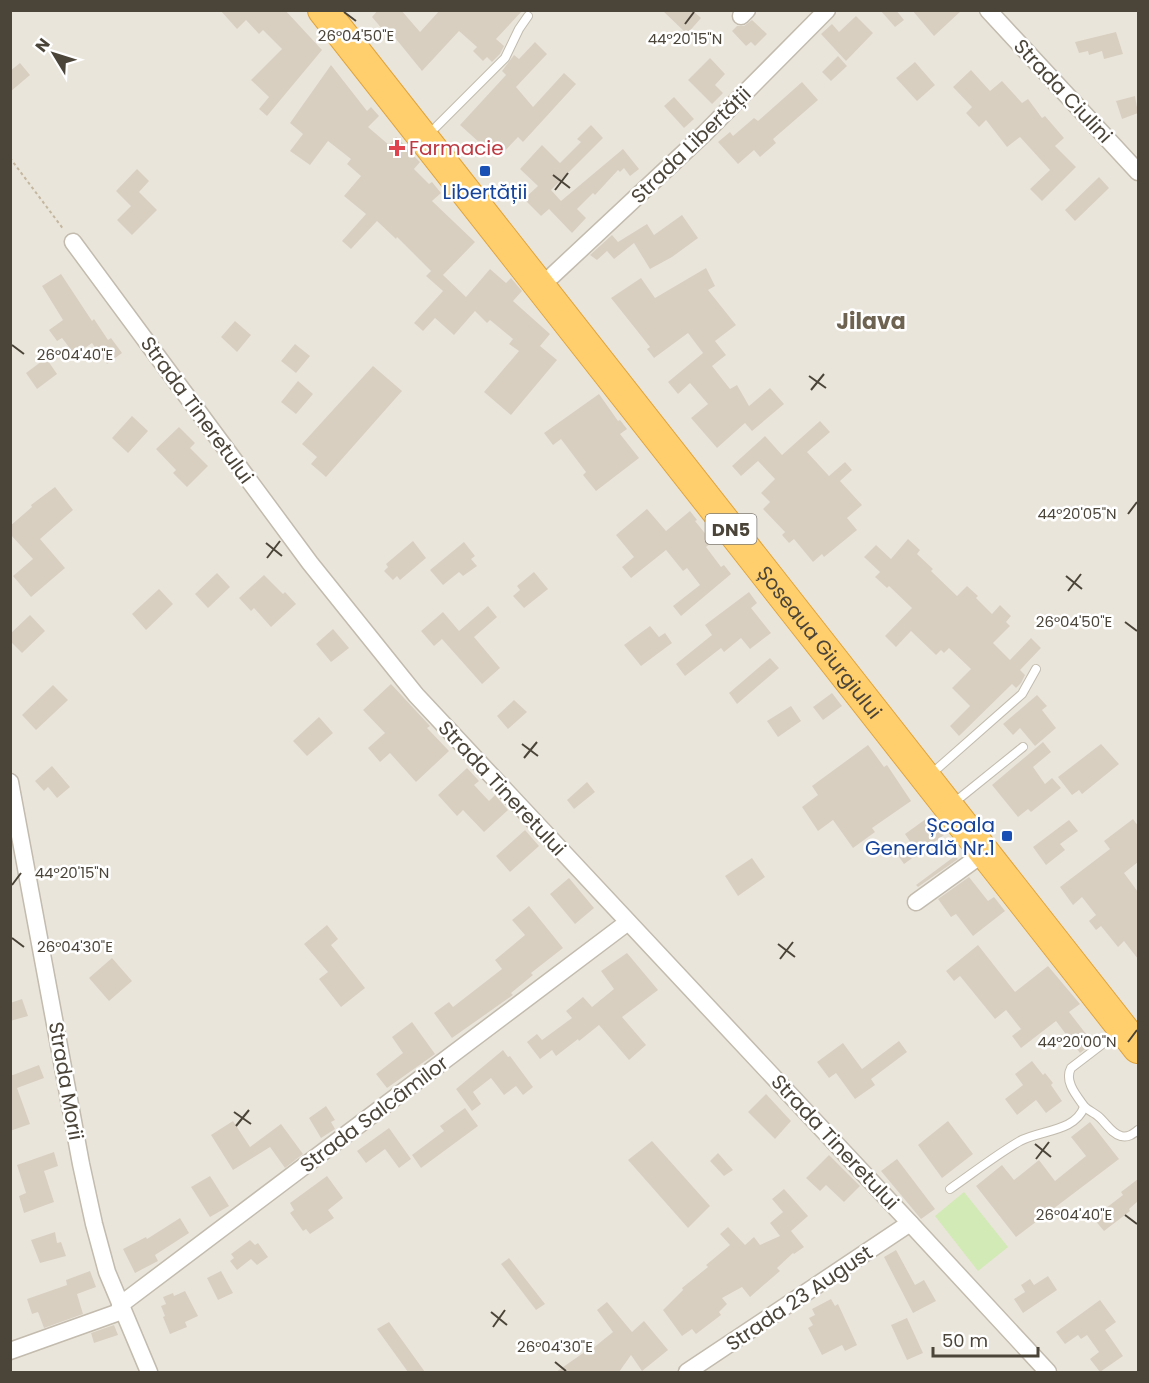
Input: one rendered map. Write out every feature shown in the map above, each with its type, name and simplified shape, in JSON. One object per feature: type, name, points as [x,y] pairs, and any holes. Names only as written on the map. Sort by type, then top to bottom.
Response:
[{"type":"highway","name":"Șoseaua Giurgiului","points":[[323,10],[984,853],[1133,1033]]},
{"type":"highway","name":"Șoseaua Giurgiului","points":[[342,10],[961,797],[1133,1033]]},
{"type":"street","name":"Strada Libertății","points":[[552,276],[712,125],[827,10]]},
{"type":"street","name":"Strada Ciulini","points":[[988,10],[1138,172]]},
{"type":"street","name":"Strada Tineretului","points":[[73,242],[310,563],[416,695],[1048,1372]]},
{"type":"street","name":"Strada Morii","points":[[10,782],[81,1164],[97,1234],[107,1272],[149,1372]]},
{"type":"street","points":[[916,902],[984,853]]},
{"type":"street","name":"Strada Salcâmilor","points":[[10,1351],[121,1308],[628,922]]},
{"type":"street","name":"Strada 23 August","points":[[687,1372],[910,1223]]},
{"type":"lane","points":[[435,128],[505,58],[519,28],[528,16]]},
{"type":"lane","points":[[938,768],[1022,694],[1036,669]]},
{"type":"lane","points":[[961,797],[1023,747]]},
{"type":"lane","points":[[1133,1033],[1071,1068],[1068,1080],[1084,1107],[1099,1117],[1116,1134],[1128,1137],[1138,1130]]},
{"type":"lane","points":[[950,1189],[1020,1141],[1057,1129],[1073,1121],[1084,1107]]},
{"type":"path","points":[[10,158],[73,242]]},
{"type":"shaded area","points":[[11,11],[1138,11],[1138,1372],[11,1372]]},
{"type":"green space","points":[[964,1192],[1008,1247],[978,1271],[935,1216]]},
{"type":"building","points":[[220,10],[285,10],[322,50],[267,116],[259,109],[269,97],[251,80],[282,49],[263,30],[259,34],[246,20],[237,29]]},
{"type":"building","points":[[378,10],[401,10],[420,32],[440,10],[523,10],[496,39],[504,46],[492,62],[487,57],[483,61],[473,51],[477,47],[459,31],[422,71],[392,34],[389,37],[372,17]]},
{"type":"building","points":[[662,10],[692,10],[701,18],[687,34]]},
{"type":"building","points":[[880,10],[896,10],[904,20],[895,27]]},
{"type":"building","points":[[912,10],[962,10],[934,36]]},
{"type":"building","points":[[856,16],[873,33],[846,61],[821,34],[832,24],[839,32]]},
{"type":"building","points":[[752,20],[767,34],[755,46],[751,42],[746,46],[732,31],[737,26],[744,26]]},
{"type":"building","points":[[1116,32],[1123,54],[1104,59],[1102,51],[1089,55],[1088,51],[1079,53],[1075,42]]},
{"type":"building","points":[[535,42],[547,54],[516,87],[533,107],[564,73],[576,84],[523,142],[518,137],[501,155],[489,143],[481,144],[460,125],[506,75],[502,71],[514,55],[519,59]]},
{"type":"building","points":[[838,56],[847,66],[831,81],[822,72]]},
{"type":"building","points":[[710,58],[725,74],[715,85],[723,93],[712,104],[688,80]]},
{"type":"building","points":[[915,62],[935,85],[917,101],[896,78]]},
{"type":"building","points":[[20,63],[30,75],[10,92],[10,71]]},
{"type":"building","points":[[331,65],[367,111],[371,107],[379,116],[368,127],[389,145],[396,137],[407,147],[420,162],[414,169],[429,184],[432,182],[441,193],[432,201],[475,242],[443,275],[466,297],[490,269],[506,283],[511,278],[522,291],[513,301],[550,334],[540,346],[557,360],[511,415],[484,392],[519,351],[509,344],[513,339],[490,320],[487,323],[475,311],[454,335],[435,318],[423,331],[414,323],[443,291],[426,276],[431,271],[397,237],[396,239],[377,221],[351,249],[342,241],[366,214],[344,196],[361,176],[347,164],[351,159],[328,141],[310,165],[290,151],[303,134],[290,123]]},
{"type":"building","points":[[971,70],[990,91],[1002,81],[1022,103],[1028,99],[1042,118],[1045,116],[1064,138],[1055,146],[1076,167],[1042,201],[1030,189],[1050,170],[1020,137],[1007,147],[986,120],[979,127],[966,113],[972,107],[953,87]]},
{"type":"building","points":[[802,82],[818,100],[773,139],[776,143],[760,157],[754,150],[738,164],[718,142],[730,132],[733,136],[754,118],[758,121]]},
{"type":"building","points":[[1135,96],[1138,113],[1122,119],[1116,101]]},
{"type":"building","points":[[674,97],[694,119],[684,128],[664,106]]},
{"type":"building","points":[[591,125],[603,138],[551,190],[561,201],[623,149],[639,169],[630,176],[624,168],[620,172],[618,170],[595,195],[593,193],[577,209],[586,218],[572,233],[549,209],[541,216],[524,199],[538,186],[520,169],[542,145],[560,163],[581,142],[577,139]]},
{"type":"building","points":[[137,169],[149,181],[139,192],[157,210],[132,235],[117,220],[131,206],[116,191]]},
{"type":"building","points":[[1099,177],[1109,188],[1075,221],[1065,210]]},
{"type":"building","points":[[682,215],[698,238],[672,257],[650,269],[634,243],[614,259],[607,251],[597,260],[590,255],[612,235],[618,242],[647,224],[654,235]]},
{"type":"building","points":[[706,268],[715,286],[708,290],[736,325],[715,341],[726,355],[712,366],[730,389],[737,385],[749,406],[770,388],[784,404],[752,431],[745,423],[717,448],[691,418],[708,404],[690,383],[678,394],[668,382],[703,353],[688,333],[654,358],[647,349],[650,347],[611,298],[641,278],[655,298]]},
{"type":"building","points":[[61,274],[92,321],[94,319],[108,340],[111,338],[122,353],[107,364],[92,343],[75,355],[62,338],[57,341],[49,330],[63,320],[42,286]]},
{"type":"building","points":[[235,321],[251,335],[237,352],[221,337]]},
{"type":"building","points":[[295,344],[310,356],[296,373],[281,361]]},
{"type":"building","points":[[46,358],[57,374],[37,389],[26,373]]},
{"type":"building","points":[[373,366],[402,391],[326,477],[311,464],[317,457],[302,444]]},
{"type":"building","points":[[298,381],[313,394],[296,414],[281,402]]},
{"type":"building","points":[[599,394],[618,421],[620,420],[627,429],[620,434],[639,458],[596,491],[583,475],[586,472],[561,439],[553,445],[544,433]]},
{"type":"building","points":[[132,416],[148,431],[128,453],[112,438]]},
{"type":"building","points":[[820,421],[830,432],[807,452],[829,476],[845,462],[852,470],[840,481],[862,505],[847,518],[857,530],[824,557],[822,554],[813,562],[794,539],[789,543],[782,535],[785,532],[763,509],[770,502],[761,493],[775,479],[758,461],[741,476],[732,466],[765,436],[782,455]]},
{"type":"building","points":[[179,427],[195,443],[190,448],[208,466],[187,487],[173,473],[176,470],[156,449]]},
{"type":"building","points":[[55,487],[73,510],[40,539],[65,568],[31,597],[13,576],[33,559],[10,534],[10,526],[32,507],[31,505]]},
{"type":"building","points":[[647,509],[666,531],[690,511],[712,542],[706,547],[721,567],[724,565],[731,574],[681,616],[673,606],[700,585],[687,568],[683,571],[666,550],[631,578],[622,567],[634,557],[616,535]]},
{"type":"building","points":[[908,539],[920,550],[917,554],[933,569],[931,571],[957,596],[967,586],[992,614],[1000,605],[1011,616],[1006,622],[1010,626],[993,643],[1010,660],[1031,638],[1041,648],[1020,670],[1025,675],[1021,683],[1016,688],[1012,684],[959,736],[950,726],[970,706],[952,688],[971,669],[949,648],[944,653],[941,650],[936,655],[911,631],[896,647],[885,636],[912,608],[889,586],[887,588],[875,577],[880,572],[864,557],[876,545],[891,559]]},
{"type":"building","points":[[413,541],[426,558],[400,580],[397,576],[393,580],[384,571],[388,567],[386,564]]},
{"type":"building","points":[[464,542],[475,556],[471,559],[477,566],[463,576],[459,572],[443,585],[430,570]]},
{"type":"building","points":[[534,572],[548,589],[524,608],[513,596],[520,590],[517,586]]},
{"type":"building","points":[[217,573],[230,587],[208,608],[195,594]]},
{"type":"building","points":[[264,575],[296,604],[271,627],[254,608],[251,611],[239,598]]},
{"type":"building","points":[[159,589],[173,604],[146,630],[132,614]]},
{"type":"building","points":[[749,592],[757,603],[751,608],[771,633],[750,649],[741,638],[724,652],[721,648],[685,676],[676,664],[712,635],[705,625]]},
{"type":"building","points":[[488,606],[497,617],[474,637],[500,668],[482,684],[442,639],[434,646],[421,631],[443,612],[459,631]]},
{"type":"building","points":[[30,615],[45,631],[22,653],[10,641],[10,634]]},
{"type":"building","points":[[650,626],[659,637],[665,633],[672,643],[641,666],[624,645]]},
{"type":"building","points":[[333,629],[349,648],[331,662],[316,644]]},
{"type":"building","points":[[770,658],[779,668],[737,704],[729,693]]},
{"type":"building","points":[[391,684],[430,726],[427,728],[449,751],[416,782],[390,753],[380,762],[368,748],[385,733],[363,710]]},
{"type":"building","points":[[53,685],[68,700],[36,730],[22,715]]},
{"type":"building","points":[[832,693],[842,706],[823,720],[813,707]]},
{"type":"building","points":[[1037,695],[1047,706],[1042,710],[1056,728],[1035,746],[1020,728],[1013,735],[1003,724]]},
{"type":"building","points":[[514,700],[527,712],[508,729],[497,716]]},
{"type":"building","points":[[791,706],[801,721],[778,737],[767,721]]},
{"type":"building","points":[[319,717],[333,733],[307,756],[293,741]]},
{"type":"building","points":[[1043,742],[1051,752],[1033,767],[1045,784],[1052,778],[1061,788],[1031,812],[1028,809],[1018,817],[992,785]]},
{"type":"building","points":[[1101,744],[1119,764],[1082,794],[1079,790],[1072,795],[1058,777]]},
{"type":"building","points":[[868,745],[884,767],[887,765],[911,801],[872,828],[875,832],[853,848],[833,820],[818,831],[802,807],[818,795],[812,786]]},
{"type":"building","points":[[52,766],[70,787],[57,798],[48,787],[44,791],[35,781]]},
{"type":"building","points":[[467,768],[479,781],[474,785],[489,801],[495,795],[508,810],[484,832],[463,810],[457,816],[438,795]]},
{"type":"building","points":[[587,782],[595,792],[574,809],[567,800]]},
{"type":"building","points":[[930,816],[944,835],[904,864],[897,854],[911,843],[905,834]]},
{"type":"building","points":[[1133,819],[1138,826],[1138,862],[1124,873],[1138,892],[1138,959],[1124,941],[1118,947],[1101,926],[1096,930],[1089,921],[1096,915],[1082,897],[1073,905],[1060,887],[1110,849],[1104,841]]},
{"type":"building","points":[[1069,820],[1078,831],[1060,844],[1065,850],[1046,865],[1033,847]]},
{"type":"building","points":[[525,830],[539,846],[510,872],[496,856]]},
{"type":"building","points":[[955,856],[958,859],[918,887],[916,885]]},
{"type":"building","points":[[752,858],[765,877],[738,896],[725,876]]},
{"type":"building","points":[[969,877],[988,901],[994,897],[1005,911],[973,936],[956,914],[951,917],[938,899]]},
{"type":"building","points":[[569,878],[594,908],[575,924],[550,894]]},
{"type":"building","points":[[529,906],[563,948],[531,973],[533,975],[511,993],[513,995],[452,1038],[434,1013],[449,1002],[453,1007],[502,969],[495,960],[525,935],[512,920]]},
{"type":"building","points":[[327,925],[338,939],[331,945],[365,988],[341,1007],[319,979],[328,972],[304,944]]},
{"type":"building","points":[[978,945],[1015,992],[1048,966],[1080,1004],[1069,1012],[1093,1043],[1080,1053],[1056,1021],[1021,1048],[1012,1036],[1021,1029],[1006,1010],[995,1019],[960,976],[954,981],[946,971]]},
{"type":"building","points":[[627,953],[658,990],[622,1017],[646,1045],[629,1060],[599,1025],[556,1056],[552,1050],[540,1059],[527,1042],[537,1034],[542,1040],[572,1018],[566,1011],[583,997],[592,1007],[614,989],[601,971]]},
{"type":"building","points":[[112,958],[132,981],[109,1001],[89,978]]},
{"type":"building","points":[[22,999],[28,1016],[10,1021],[10,1003]]},
{"type":"building","points":[[412,1022],[435,1054],[387,1088],[376,1074],[403,1053],[392,1037]]},
{"type":"building","points":[[899,1041],[907,1052],[871,1079],[875,1085],[855,1099],[836,1073],[829,1078],[817,1062],[843,1043],[862,1069]]},
{"type":"building","points":[[503,1050],[533,1087],[523,1095],[516,1086],[504,1095],[491,1078],[473,1092],[481,1104],[472,1111],[456,1089]]},
{"type":"building","points":[[1032,1061],[1053,1083],[1051,1085],[1062,1101],[1046,1113],[1036,1100],[1017,1115],[1005,1099],[1023,1085],[1015,1074]]},
{"type":"building","points":[[39,1065],[44,1078],[17,1088],[30,1124],[10,1131],[10,1074],[13,1075]]},
{"type":"building","points":[[766,1094],[791,1121],[775,1139],[748,1112]]},
{"type":"building","points":[[326,1106],[335,1120],[331,1122],[335,1129],[321,1138],[309,1118]]},
{"type":"building","points":[[465,1108],[478,1126],[421,1168],[412,1155],[444,1131],[440,1126]]},
{"type":"building","points":[[233,1121],[250,1147],[281,1124],[303,1154],[285,1168],[270,1147],[233,1170],[211,1135]]},
{"type":"building","points":[[948,1121],[973,1154],[942,1178],[918,1145]]},
{"type":"building","points":[[1090,1122],[1119,1159],[1016,1237],[976,1186],[1002,1165],[1014,1180],[1039,1160],[1055,1181],[1086,1156],[1071,1137]]},
{"type":"building","points":[[389,1128],[411,1159],[399,1168],[385,1149],[366,1163],[357,1151]]},
{"type":"building","points":[[652,1141],[710,1206],[688,1228],[628,1160]]},
{"type":"building","points":[[54,1152],[58,1166],[44,1171],[54,1202],[24,1213],[19,1196],[26,1193],[17,1165]]},
{"type":"building","points":[[718,1153],[733,1170],[724,1176],[710,1161]]},
{"type":"building","points":[[829,1155],[860,1186],[844,1202],[826,1185],[820,1191],[806,1178]]},
{"type":"building","points":[[897,1159],[935,1209],[921,1219],[881,1171]]},
{"type":"building","points":[[210,1176],[229,1206],[210,1217],[191,1187]]},
{"type":"building","points":[[327,1176],[343,1198],[328,1210],[334,1218],[310,1234],[306,1229],[303,1231],[290,1213],[294,1210],[290,1203]]},
{"type":"building","points":[[1138,1179],[1138,1201],[1129,1209],[1130,1211],[1104,1231],[1093,1218],[1123,1195],[1121,1192]]},
{"type":"building","points":[[784,1189],[808,1216],[791,1231],[804,1247],[793,1253],[777,1268],[780,1271],[750,1297],[742,1287],[722,1298],[727,1304],[719,1312],[721,1315],[696,1334],[692,1329],[682,1336],[663,1310],[683,1290],[682,1288],[730,1245],[720,1234],[728,1227],[745,1245],[754,1237],[760,1245],[780,1236],[770,1223],[783,1212],[772,1199]]},
{"type":"building","points":[[180,1218],[189,1233],[155,1255],[158,1261],[135,1273],[123,1249],[146,1237],[147,1239]]},
{"type":"building","points":[[55,1232],[57,1243],[61,1242],[66,1256],[40,1263],[31,1240]]},
{"type":"building","points":[[250,1240],[255,1245],[258,1243],[268,1257],[257,1265],[251,1259],[237,1270],[230,1261],[234,1258],[231,1254]]},
{"type":"building","points":[[896,1250],[915,1285],[924,1280],[936,1301],[913,1313],[884,1257]]},
{"type":"building","points":[[509,1258],[545,1304],[536,1310],[501,1264]]},
{"type":"building","points":[[90,1271],[96,1287],[77,1294],[83,1314],[44,1328],[38,1312],[32,1314],[27,1299],[67,1285],[66,1280]]},
{"type":"building","points":[[221,1271],[233,1293],[218,1300],[207,1278]]},
{"type":"building","points":[[1048,1276],[1057,1290],[1023,1313],[1014,1299],[1025,1292],[1021,1285],[1030,1279],[1034,1285]]},
{"type":"building","points":[[185,1291],[198,1316],[185,1322],[187,1327],[170,1334],[163,1317],[165,1316],[161,1306],[166,1304],[163,1297],[173,1293],[174,1296]]},
{"type":"building","points":[[831,1299],[835,1306],[838,1304],[857,1345],[845,1351],[842,1345],[822,1355],[808,1328],[813,1325],[809,1318],[815,1315],[812,1309]]},
{"type":"building","points":[[1100,1300],[1116,1322],[1105,1330],[1123,1356],[1100,1372],[1090,1359],[1099,1352],[1087,1335],[1081,1339],[1078,1335],[1065,1344],[1056,1332]]},
{"type":"building","points":[[607,1302],[632,1332],[644,1321],[668,1350],[642,1371],[631,1355],[619,1372],[556,1372],[586,1351],[587,1353],[613,1332],[597,1310]]},
{"type":"building","points":[[907,1318],[923,1353],[907,1360],[891,1325]]},
{"type":"building","points":[[389,1322],[425,1372],[408,1372],[377,1329]]},
{"type":"building","points":[[114,1325],[118,1335],[94,1343],[91,1333]]},
{"type":"place","name":"Farmacie","points":[[397,148]]},
{"type":"place","name":"Libertății","points":[[485,171]]},
{"type":"place","name":"Școala Generală Nr.1","points":[[1007,836]]},
{"type":"district","name":"Jilava","points":[[871,321]]}]
